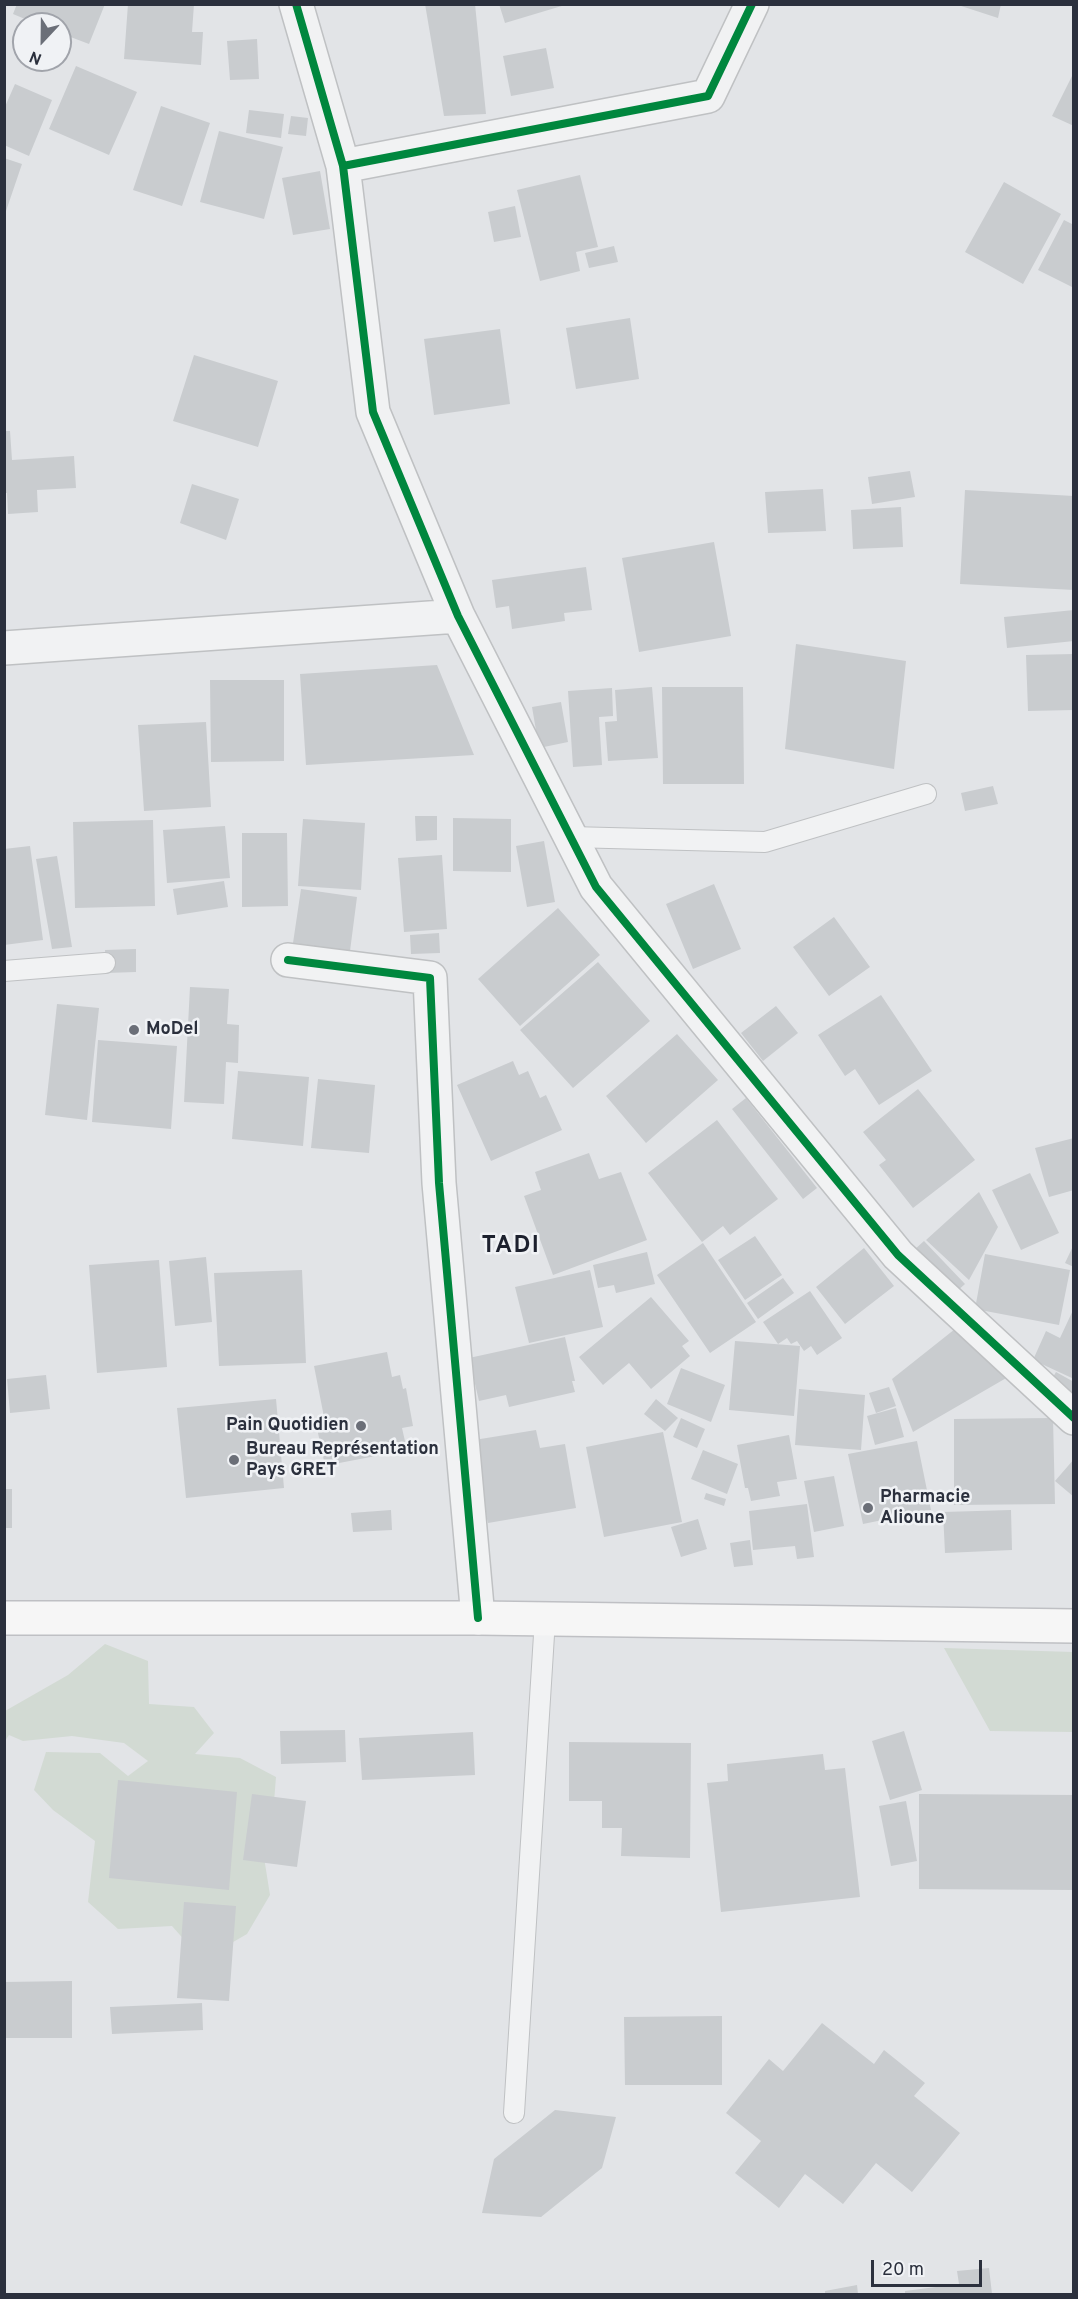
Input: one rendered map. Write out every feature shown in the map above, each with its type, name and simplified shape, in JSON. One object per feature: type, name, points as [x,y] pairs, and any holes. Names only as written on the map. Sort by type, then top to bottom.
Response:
[{"type":"main road","points":[[4,1618],[478,1618],[1074,1626]]},
{"type":"street","points":[[296,4],[343,166],[372,412],[458,616],[596,887],[898,1255],[1074,1418]]},
{"type":"street","points":[[343,166],[708,96],[752,4]]},
{"type":"street","points":[[4,648],[458,616]]},
{"type":"street","points":[[288,960],[430,978],[439,1183],[478,1618]]},
{"type":"lane","points":[[570,837],[765,842],[926,794]]},
{"type":"lane","points":[[4,971],[105,963]]},
{"type":"lane","points":[[514,2113],[545,1619]]},
{"type":"shaded area","points":[[105,1644],[148,1661],[149,1704],[194,1707],[214,1733],[195,1754],[240,1758],[276,1777],[273,1815],[263,1851],[270,1895],[247,1934],[202,1960],[172,1926],[118,1929],[88,1902],[95,1841],[53,1810],[34,1790],[46,1752],[100,1753],[128,1776],[148,1761],[124,1743],[72,1736],[23,1741],[9,1735],[5,1741],[5,1711],[68,1675]]},
{"type":"shaded area","points":[[944,1648],[1073,1652],[1073,1732],[990,1731]]},
{"type":"building","points":[[17,4],[105,4],[89,44],[72,38],[72,12],[14,12]]},
{"type":"building","points":[[128,4],[194,4],[192,32],[203,32],[201,65],[124,59]]},
{"type":"building","points":[[425,4],[475,4],[486,114],[444,116]]},
{"type":"building","points":[[499,4],[565,4],[565,5],[505,23]]},
{"type":"building","points":[[955,4],[1001,4],[998,18]]},
{"type":"building","points":[[257,39],[259,79],[230,80],[227,41]]},
{"type":"building","points":[[546,48],[554,88],[511,96],[503,56]]},
{"type":"building","points":[[76,66],[137,92],[109,155],[49,129]]},
{"type":"building","points":[[1074,72],[1074,126],[1052,116]]},
{"type":"building","points":[[15,84],[52,100],[29,156],[4,145],[4,109]]},
{"type":"building","points":[[161,106],[210,123],[182,206],[133,190]]},
{"type":"building","points":[[249,110],[284,114],[281,138],[246,133]]},
{"type":"building","points":[[291,116],[308,118],[306,136],[288,134]]},
{"type":"building","points":[[219,131],[283,147],[264,219],[200,202]]},
{"type":"building","points":[[4,158],[22,164],[5,214],[4,214]]},
{"type":"building","points":[[320,171],[330,229],[293,235],[282,178]]},
{"type":"building","points":[[580,175],[598,247],[576,252],[580,271],[540,281],[517,190]]},
{"type":"building","points":[[1004,182],[1061,214],[1023,284],[965,252]]},
{"type":"building","points":[[515,206],[521,237],[494,242],[488,212]]},
{"type":"building","points":[[1064,220],[1074,225],[1074,288],[1038,270]]},
{"type":"building","points":[[614,246],[618,262],[589,268],[585,253]]},
{"type":"building","points":[[630,318],[639,379],[576,389],[566,328]]},
{"type":"building","points":[[500,329],[510,404],[434,415],[424,339]]},
{"type":"building","points":[[194,355],[278,381],[258,447],[173,421]]},
{"type":"building","points":[[4,431],[10,431],[12,460],[74,456],[76,488],[37,490],[38,512],[8,514],[7,493],[4,493]]},
{"type":"building","points":[[910,471],[915,497],[872,504],[868,477]]},
{"type":"building","points":[[192,484],[239,499],[226,540],[180,523]]},
{"type":"building","points":[[823,489],[826,531],[768,533],[765,492]]},
{"type":"building","points":[[965,490],[1074,496],[1074,590],[960,584]]},
{"type":"building","points":[[901,507],[903,547],[853,549],[851,510]]},
{"type":"building","points":[[714,542],[731,636],[639,652],[622,558]]},
{"type":"building","points":[[586,567],[592,610],[564,613],[565,621],[512,629],[509,606],[496,608],[492,580]]},
{"type":"building","points":[[1074,610],[1074,641],[1007,648],[1004,617]]},
{"type":"building","points":[[796,644],[906,661],[894,769],[785,749]]},
{"type":"building","points":[[1074,654],[1074,710],[1028,711],[1026,655]]},
{"type":"building","points":[[437,665],[474,755],[306,765],[300,674]]},
{"type":"building","points":[[210,680],[284,680],[284,761],[211,762]]},
{"type":"building","points":[[652,687],[658,758],[608,761],[605,722],[617,721],[615,690]]},
{"type":"building","points":[[662,687],[743,687],[744,784],[663,784]]},
{"type":"building","points":[[612,688],[613,716],[599,717],[602,765],[573,767],[568,691]]},
{"type":"building","points":[[561,702],[568,742],[539,748],[532,707]]},
{"type":"building","points":[[206,722],[211,807],[144,811],[138,725]]},
{"type":"building","points":[[993,786],[998,804],[965,811],[961,793]]},
{"type":"building","points":[[415,816],[437,816],[437,840],[416,841]]},
{"type":"building","points":[[453,818],[511,819],[511,872],[453,871]]},
{"type":"building","points":[[303,819],[365,823],[361,890],[298,886]]},
{"type":"building","points":[[153,820],[155,906],[75,908],[73,822]]},
{"type":"building","points":[[225,826],[230,878],[167,883],[163,830]]},
{"type":"building","points":[[242,833],[287,833],[288,906],[242,907]]},
{"type":"building","points":[[544,841],[555,902],[527,907],[516,846]]},
{"type":"building","points":[[30,846],[43,940],[4,945],[4,849]]},
{"type":"building","points":[[442,855],[447,929],[404,932],[398,858]]},
{"type":"building","points":[[57,856],[72,947],[52,949],[36,859]]},
{"type":"building","points":[[224,881],[228,907],[177,915],[173,889]]},
{"type":"building","points":[[714,884],[741,949],[693,969],[666,904]]},
{"type":"building","points":[[301,889],[357,897],[350,951],[293,943]]},
{"type":"building","points":[[558,908],[600,955],[520,1026],[478,979]]},
{"type":"building","points":[[834,917],[870,967],[829,996],[793,947]]},
{"type":"building","points":[[439,933],[440,953],[411,954],[410,935]]},
{"type":"building","points":[[136,949],[136,972],[106,973],[105,950]]},
{"type":"building","points":[[598,962],[650,1021],[573,1088],[520,1030]]},
{"type":"building","points":[[190,987],[229,989],[227,1024],[239,1025],[238,1063],[226,1062],[224,1104],[184,1102]]},
{"type":"building","points":[[881,995],[932,1071],[879,1105],[855,1069],[845,1076],[818,1035]]},
{"type":"building","points":[[57,1004],[99,1008],[87,1120],[45,1115]]},
{"type":"building","points":[[776,1006],[798,1033],[763,1061],[741,1033]]},
{"type":"building","points":[[677,1034],[718,1080],[646,1143],[606,1096]]},
{"type":"building","points":[[98,1040],[177,1046],[171,1129],[92,1122]]},
{"type":"building","points":[[513,1061],[519,1075],[528,1071],[540,1098],[546,1095],[562,1130],[491,1161],[457,1085]]},
{"type":"building","points":[[238,1071],[309,1077],[303,1146],[232,1139]]},
{"type":"building","points":[[318,1079],[375,1085],[369,1153],[311,1148]]},
{"type":"building","points":[[918,1089],[975,1160],[913,1208],[879,1165],[886,1160],[863,1132]]},
{"type":"building","points":[[746,1098],[817,1188],[803,1199],[732,1109]]},
{"type":"building","points":[[717,1120],[778,1199],[730,1235],[723,1226],[702,1242],[648,1173]]},
{"type":"building","points":[[1074,1138],[1074,1190],[1049,1197],[1035,1148]]},
{"type":"building","points":[[589,1153],[599,1179],[621,1172],[647,1240],[553,1275],[524,1196],[541,1190],[535,1172]]},
{"type":"building","points":[[1030,1173],[1059,1233],[1021,1250],[992,1190]]},
{"type":"building","points":[[979,1192],[998,1227],[969,1280],[926,1240]]},
{"type":"building","points":[[755,1236],[782,1275],[745,1300],[718,1260]]},
{"type":"building","points":[[924,1241],[965,1284],[955,1293],[914,1250]]},
{"type":"building","points":[[703,1243],[756,1322],[710,1353],[657,1275]]},
{"type":"building","points":[[1074,1244],[1074,1267],[1065,1263]]},
{"type":"building","points":[[864,1248],[894,1286],[845,1324],[816,1287]]},
{"type":"building","points":[[647,1252],[655,1284],[616,1293],[614,1285],[598,1288],[593,1265]]},
{"type":"building","points":[[985,1254],[1070,1270],[1059,1325],[975,1309]]},
{"type":"building","points":[[206,1257],[212,1322],[175,1326],[169,1261]]},
{"type":"building","points":[[159,1260],[167,1367],[97,1373],[89,1265]]},
{"type":"building","points":[[302,1270],[306,1363],[219,1366],[214,1273]]},
{"type":"building","points":[[590,1270],[603,1327],[529,1343],[515,1287]]},
{"type":"building","points":[[783,1278],[794,1293],[758,1319],[747,1303]]},
{"type":"building","points":[[810,1291],[842,1338],[817,1355],[811,1346],[804,1351],[797,1341],[791,1344],[787,1338],[778,1344],[763,1322]]},
{"type":"building","points":[[651,1297],[689,1341],[682,1346],[690,1356],[651,1389],[629,1363],[603,1385],[579,1357]]},
{"type":"building","points":[[1074,1308],[1074,1379],[1033,1360],[1046,1331],[1060,1338]]},
{"type":"building","points":[[955,1329],[1008,1377],[913,1432],[892,1379]]},
{"type":"building","points":[[565,1337],[575,1381],[572,1381],[575,1392],[509,1407],[506,1395],[479,1401],[469,1358]]},
{"type":"building","points":[[735,1341],[800,1346],[794,1416],[729,1410]]},
{"type":"building","points":[[387,1352],[392,1377],[400,1375],[403,1389],[406,1388],[413,1426],[402,1428],[407,1450],[334,1464],[333,1460],[324,1461],[315,1419],[324,1417],[314,1366]]},
{"type":"building","points":[[681,1368],[725,1385],[711,1422],[667,1404]]},
{"type":"building","points":[[1056,1372],[1074,1382],[1074,1398],[1049,1384]]},
{"type":"building","points":[[46,1375],[50,1409],[10,1413],[7,1379]]},
{"type":"building","points":[[889,1387],[896,1406],[876,1413],[869,1393]]},
{"type":"building","points":[[799,1389],[865,1395],[861,1450],[795,1445]]},
{"type":"building","points":[[276,1399],[284,1488],[186,1498],[177,1408]]},
{"type":"building","points":[[656,1399],[678,1418],[665,1431],[644,1414]]},
{"type":"building","points":[[896,1408],[904,1437],[875,1445],[867,1416]]},
{"type":"building","points":[[681,1418],[705,1429],[697,1448],[673,1437]]},
{"type":"building","points":[[1053,1418],[1055,1504],[954,1505],[954,1419]]},
{"type":"building","points":[[536,1430],[540,1448],[565,1444],[576,1508],[488,1523],[468,1441]]},
{"type":"building","points":[[663,1432],[682,1522],[604,1537],[586,1447]]},
{"type":"building","points":[[789,1435],[797,1479],[777,1482],[780,1496],[751,1501],[748,1488],[745,1488],[737,1445]]},
{"type":"building","points":[[917,1441],[931,1510],[863,1524],[848,1454]]},
{"type":"building","points":[[703,1450],[738,1464],[727,1494],[691,1479]]},
{"type":"building","points":[[1074,1459],[1074,1497],[1055,1481]]},
{"type":"building","points":[[834,1476],[844,1526],[814,1532],[804,1481]]},
{"type":"building","points":[[5,1489],[12,1489],[12,1528],[5,1528]]},
{"type":"building","points":[[706,1493],[726,1499],[724,1506],[704,1499]]},
{"type":"building","points":[[807,1504],[814,1557],[797,1559],[795,1546],[753,1550],[749,1511]]},
{"type":"building","points":[[391,1510],[392,1530],[353,1532],[351,1513]]},
{"type":"building","points":[[1011,1510],[1012,1550],[945,1553],[943,1512]]},
{"type":"building","points":[[698,1519],[707,1549],[681,1557],[671,1527]]},
{"type":"building","points":[[750,1540],[753,1565],[734,1567],[730,1543]]},
{"type":"building","points":[[345,1730],[346,1762],[281,1764],[280,1731]]},
{"type":"building","points":[[904,1731],[922,1790],[890,1800],[872,1741]]},
{"type":"building","points":[[473,1732],[475,1775],[362,1780],[359,1738]]},
{"type":"building","points":[[569,1742],[691,1743],[690,1858],[621,1856],[622,1828],[602,1828],[602,1801],[569,1801]]},
{"type":"building","points":[[823,1754],[825,1770],[845,1768],[860,1897],[721,1912],[707,1783],[728,1781],[727,1764]]},
{"type":"building","points":[[118,1780],[237,1792],[229,1890],[109,1878]]},
{"type":"building","points":[[252,1794],[306,1801],[297,1867],[243,1860]]},
{"type":"building","points":[[919,1794],[1074,1795],[1074,1890],[919,1889]]},
{"type":"building","points":[[906,1801],[917,1861],[891,1866],[879,1806]]},
{"type":"building","points":[[184,1902],[236,1906],[229,2001],[177,1998]]},
{"type":"building","points":[[72,1981],[72,2038],[5,2038],[4,1982]]},
{"type":"building","points":[[202,2003],[203,2030],[112,2034],[110,2007]]},
{"type":"building","points":[[722,2016],[722,2085],[625,2085],[624,2017]]},
{"type":"building","points":[[822,2023],[874,2064],[884,2050],[925,2083],[914,2096],[960,2133],[912,2192],[876,2163],[843,2204],[805,2174],[779,2208],[735,2173],[761,2141],[726,2113],[769,2059],[783,2071]]},
{"type":"building","points":[[555,2110],[616,2117],[602,2168],[541,2217],[482,2213],[494,2159]]},
{"type":"building","points":[[989,2268],[992,2294],[905,2294],[905,2291],[959,2284],[957,2271]]},
{"type":"building","points":[[857,2285],[858,2294],[825,2294],[825,2291]]},
{"type":"cycle path","points":[[296,4],[343,166],[373,412],[458,616],[596,887],[898,1255],[1074,1418]]},
{"type":"cycle path","points":[[343,166],[708,96],[752,4]]},
{"type":"cycle path","points":[[288,960],[430,978],[439,1183],[478,1618]]},
{"type":"place","name":"MoDel","points":[[134,1030]]},
{"type":"place","name":"Pain Quotidien","points":[[361,1426]]},
{"type":"place","name":"Bureau Représentation Pays GRET","points":[[234,1460]]},
{"type":"place","name":"Pharmacie Alioune","points":[[868,1508]]},
{"type":"district","name":"TADI","points":[[511,1247]]}]
